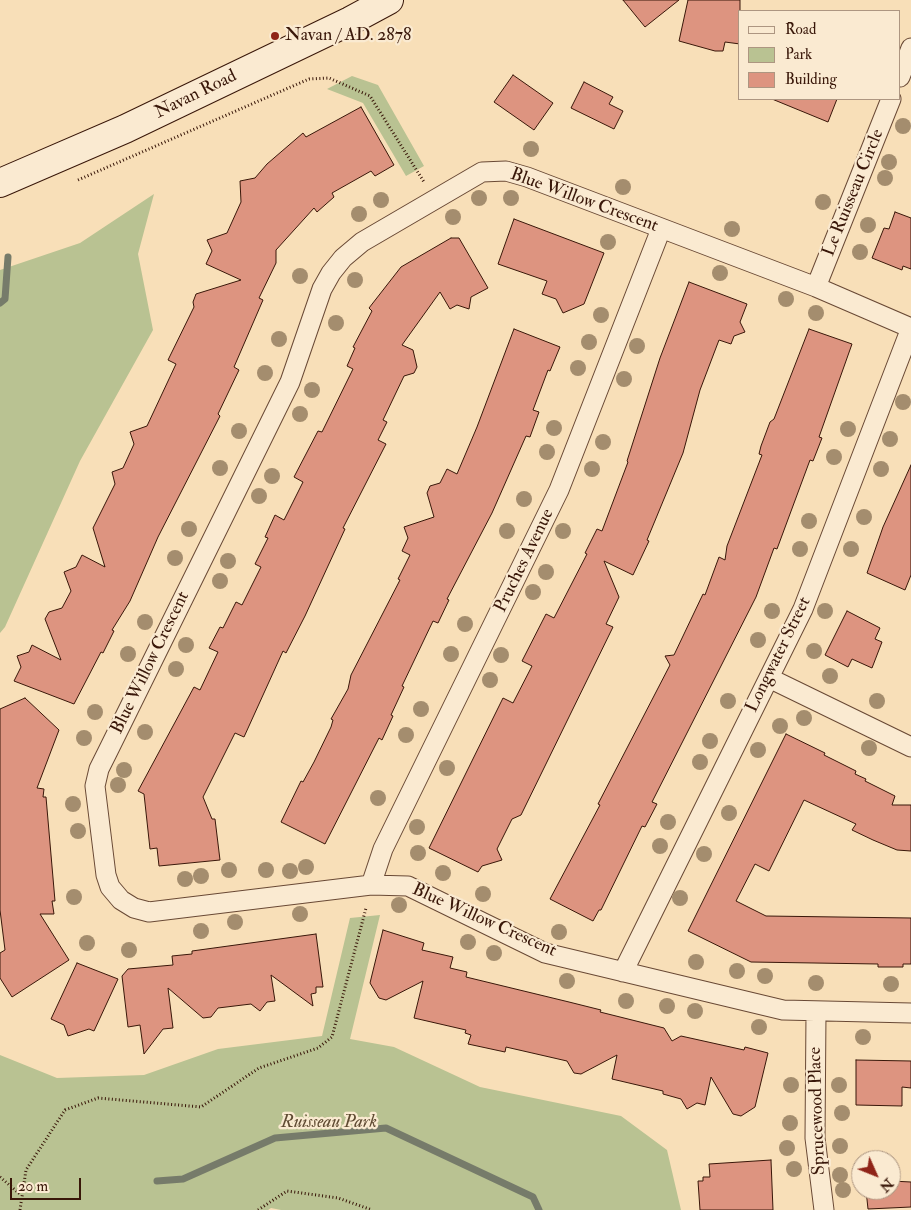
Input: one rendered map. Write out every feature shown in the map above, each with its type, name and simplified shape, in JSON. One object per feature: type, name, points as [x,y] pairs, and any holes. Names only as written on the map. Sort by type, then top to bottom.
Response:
[{"type":"main road","name":"Navan Road","points":[[0,183],[125,130],[350,21],[388,0]]},
{"type":"street","points":[[901,74],[910,51]]},
{"type":"street","name":"Le Ruisseau Circle","points":[[816,287],[836,243],[891,100]]},
{"type":"street","name":"Blue Willow Crescent","points":[[911,328],[816,287],[506,171],[482,172],[362,242],[343,258],[331,273],[322,289],[290,382],[103,761],[95,786],[106,875],[110,887],[121,900],[134,908],[149,912],[372,884],[408,886],[544,952],[623,972],[783,1010],[816,1013],[911,1013]]},
{"type":"street","name":"Pruches Avenue","points":[[372,884],[383,849],[559,490],[661,229]]},
{"type":"street","name":"Longwater Street","points":[[623,972],[804,609],[911,328]]},
{"type":"street","points":[[769,678],[911,747]]},
{"type":"street","name":"Sprucewood Place","points":[[816,1013],[815,1138],[824,1210]]},
{"type":"path","points":[[309,79],[336,80],[370,96],[435,200]]},
{"type":"path","points":[[20,1210],[26,1170],[65,1110],[98,1098],[201,1107],[259,1068],[318,1048],[332,1037],[372,884]]},
{"type":"path","points":[[0,1177],[21,1195]]},
{"type":"path","points":[[258,1210],[287,1191],[338,1198],[372,1210]]},
{"type":"green space","points":[[352,76],[378,85],[424,166],[406,176],[363,103],[327,89]]},
{"type":"green space","points":[[154,194],[138,254],[153,330],[80,461],[5,627],[0,633],[0,270],[80,243]]},
{"type":"green space","name":"Ruisseau Park","points":[[380,915],[350,1039],[394,1047],[480,1087],[621,1116],[667,1150],[681,1210],[281,1210],[271,1208],[268,1210],[0,1210],[0,1055],[57,1078],[144,1075],[218,1049],[322,1036],[350,918]]},
{"type":"building","points":[[623,0],[679,0],[645,27]]},
{"type":"building","points":[[688,0],[740,0],[740,10],[738,10],[738,44],[725,42],[723,51],[715,51],[679,41]]},
{"type":"building","points":[[513,75],[553,103],[534,130],[494,102]]},
{"type":"building","points":[[584,82],[613,97],[609,104],[623,111],[614,129],[571,108]]},
{"type":"building","points":[[774,100],[837,100],[828,122]]},
{"type":"building","points":[[361,107],[394,165],[375,176],[371,171],[332,193],[334,197],[317,212],[314,208],[276,250],[276,263],[259,298],[263,300],[234,367],[239,370],[218,414],[220,416],[158,537],[130,601],[112,630],[114,631],[103,653],[101,652],[74,704],[14,681],[21,667],[17,656],[29,652],[32,645],[61,660],[45,619],[49,612],[62,608],[71,591],[64,572],[76,567],[82,555],[105,567],[93,528],[115,484],[112,472],[123,468],[134,444],[130,432],[147,426],[176,364],[168,360],[194,307],[193,302],[196,294],[241,280],[206,264],[212,251],[207,240],[227,233],[241,202],[240,181],[255,178],[267,164],[303,133],[306,137]]},
{"type":"building","points":[[895,212],[911,218],[911,269],[903,266],[902,270],[872,258],[884,228],[889,229]]},
{"type":"building","points":[[514,219],[604,253],[584,304],[563,313],[556,299],[542,294],[547,281],[498,264]]},
{"type":"building","points":[[451,238],[459,238],[488,288],[471,297],[469,309],[457,305],[450,309],[440,292],[402,345],[413,350],[417,367],[414,373],[404,376],[383,420],[387,422],[378,440],[386,444],[343,528],[345,529],[305,616],[286,653],[283,651],[244,737],[235,733],[203,797],[212,819],[215,819],[220,860],[159,866],[157,848],[150,849],[144,794],[138,791],[194,687],[200,690],[218,652],[209,648],[220,627],[223,628],[236,602],[242,605],[261,567],[255,564],[268,538],[265,537],[275,515],[284,520],[303,482],[294,477],[318,431],[322,432],[353,369],[347,366],[355,348],[353,347],[372,311],[369,308],[401,267]]},
{"type":"building","points":[[689,282],[747,304],[740,322],[745,332],[734,336],[731,344],[719,340],[700,390],[683,453],[647,540],[649,541],[633,575],[604,561],[619,597],[606,624],[613,627],[521,815],[512,819],[497,849],[502,860],[482,866],[478,872],[429,848],[503,698],[513,703],[532,666],[522,661],[546,614],[554,618],[587,554],[585,553],[597,529],[602,531],[628,462],[660,358]]},
{"type":"building","points":[[514,329],[560,347],[550,371],[548,370],[533,410],[539,412],[530,437],[526,436],[492,513],[447,599],[449,600],[438,623],[433,621],[402,686],[404,687],[382,740],[379,738],[325,844],[281,822],[301,781],[303,782],[314,762],[331,727],[333,720],[331,719],[348,689],[351,675],[400,580],[398,579],[410,555],[402,551],[408,538],[404,527],[434,517],[427,493],[430,486],[440,483],[447,469],[457,474]]},
{"type":"building","points":[[809,329],[852,344],[819,437],[822,438],[813,461],[810,460],[777,549],[774,548],[756,597],[652,802],[657,804],[645,827],[642,826],[601,910],[599,910],[593,921],[550,899],[600,805],[598,804],[670,665],[665,656],[674,655],[703,594],[705,595],[719,557],[725,560],[727,546],[762,455],[759,454],[761,446],[770,422],[774,419]]},
{"type":"building","points":[[911,465],[911,575],[905,590],[867,573],[883,527]]},
{"type":"building","points":[[847,611],[880,628],[875,639],[882,642],[872,668],[852,659],[848,667],[825,655]]},
{"type":"building","points":[[25,698],[59,730],[37,788],[44,789],[43,797],[46,797],[55,901],[52,901],[54,914],[40,914],[69,960],[12,997],[0,978],[0,953],[5,950],[0,910],[0,709]]},
{"type":"building","points":[[786,734],[825,753],[824,755],[856,771],[855,774],[866,779],[865,781],[895,796],[892,805],[911,805],[911,851],[897,850],[852,830],[856,824],[804,800],[769,871],[755,864],[736,901],[766,916],[911,918],[911,964],[903,964],[903,967],[878,967],[878,964],[751,962],[688,931]]},
{"type":"building","points":[[383,930],[424,943],[422,950],[453,957],[450,968],[467,972],[466,977],[601,1010],[600,1012],[664,1028],[672,1041],[681,1036],[744,1050],[745,1047],[768,1053],[755,1107],[741,1116],[733,1114],[711,1077],[705,1105],[697,1103],[687,1109],[681,1099],[663,1094],[663,1091],[612,1079],[617,1055],[581,1074],[574,1073],[567,1061],[506,1047],[505,1052],[468,1044],[471,1035],[465,1033],[466,1030],[414,1018],[423,981],[386,1000],[379,998],[370,983]]},
{"type":"building","points":[[316,934],[323,987],[316,987],[316,993],[311,994],[313,1006],[271,975],[275,1001],[267,1002],[260,1011],[251,1004],[218,1008],[211,1017],[203,1018],[168,988],[173,1028],[163,1029],[144,1054],[140,1025],[128,1027],[122,976],[128,969],[173,965],[172,956],[192,954],[192,951]]},
{"type":"building","points":[[77,963],[118,979],[94,1031],[89,1029],[68,1036],[64,1025],[51,1019]]},
{"type":"building","points":[[856,1060],[911,1061],[911,1088],[902,1087],[902,1106],[856,1105]]},
{"type":"building","points":[[771,1160],[773,1210],[700,1210],[698,1181],[703,1181],[703,1177],[710,1177],[709,1164]]},
{"type":"building","points":[[901,1182],[911,1182],[911,1207],[868,1209],[867,1200],[901,1200]]},
{"type":"waterway","points":[[0,303],[5,299],[8,257]]},
{"type":"waterway","points":[[157,1181],[183,1179],[275,1138],[386,1128],[533,1197],[539,1210]]},
{"type":"place","name":"Navan / AD. 2878","points":[[275,36]]}]
